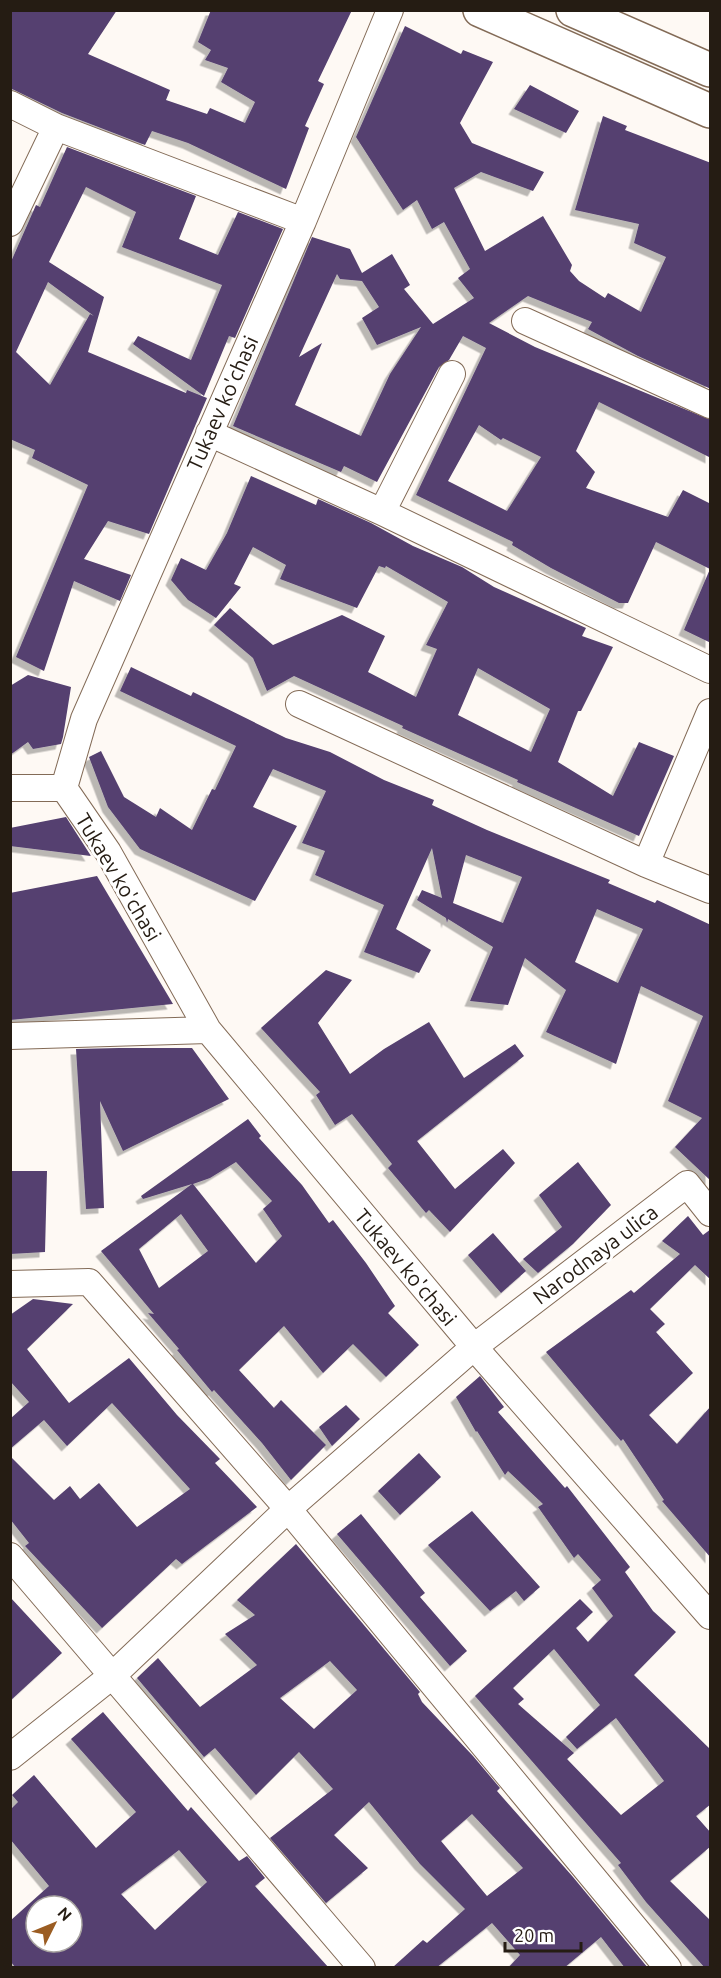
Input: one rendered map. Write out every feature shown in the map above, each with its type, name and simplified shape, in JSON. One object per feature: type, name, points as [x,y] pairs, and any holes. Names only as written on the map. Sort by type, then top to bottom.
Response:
[{"type":"main road","points":[[480,10],[711,111]]},
{"type":"main road","points":[[573,10],[711,70]]},
{"type":"street","name":"Tukaev ko'chasi","points":[[390,10],[303,221],[84,719],[64,788],[108,852],[208,1030],[474,1347],[711,1616]]},
{"type":"street","points":[[10,104],[56,127],[303,221]]},
{"type":"street","points":[[10,223],[56,127]]},
{"type":"street","points":[[525,321],[711,405]]},
{"type":"street","points":[[382,512],[452,374]]},
{"type":"street","points":[[209,433],[382,512],[711,670]]},
{"type":"street","points":[[299,704],[646,864],[711,890]]},
{"type":"street","points":[[646,864],[711,712]]},
{"type":"street","points":[[10,788],[64,788]]},
{"type":"street","points":[[10,1036],[208,1030]]},
{"type":"street","name":"Narodnaya ulica","points":[[474,1347],[687,1184],[711,1213]]},
{"type":"street","points":[[10,1284],[89,1282],[288,1509],[668,1968]]},
{"type":"street","points":[[10,1757],[113,1675],[288,1509],[474,1347]]},
{"type":"street","points":[[10,1556],[362,1968]]},
{"type":"building","points":[[10,10],[117,10],[88,54],[170,90],[166,100],[207,114],[210,108],[245,123],[255,102],[221,82],[228,68],[205,60],[211,50],[198,42],[211,10],[352,10],[318,81],[324,84],[305,126],[309,128],[286,189],[188,143],[152,131],[145,145],[62,113],[10,88]]},
{"type":"building","points":[[405,26],[461,54],[463,50],[493,62],[460,123],[472,143],[544,172],[533,191],[481,172],[454,188],[485,251],[543,216],[572,265],[570,271],[579,281],[605,298],[608,293],[641,312],[666,257],[634,243],[639,224],[575,210],[603,116],[627,126],[625,130],[711,163],[711,389],[638,356],[588,329],[592,322],[528,296],[489,323],[535,347],[711,420],[711,458],[599,402],[576,451],[595,472],[586,488],[668,517],[683,490],[711,504],[711,643],[684,630],[710,569],[656,542],[628,603],[619,603],[551,568],[512,545],[513,542],[416,495],[486,348],[463,336],[449,360],[439,367],[377,482],[344,466],[341,472],[233,426],[312,237],[350,249],[362,273],[392,254],[410,285],[404,289],[433,324],[474,298],[458,278],[470,269],[444,222],[432,229],[417,200],[403,210],[356,137]],"holes":[[[337,274],[340,279],[362,281],[379,307],[362,318],[377,345],[421,327],[390,374],[361,436],[295,405],[322,343],[299,357]],[[479,425],[501,440],[503,438],[541,457],[507,511],[448,481]]]},
{"type":"building","points":[[530,85],[579,111],[566,133],[514,109]]},
{"type":"building","points":[[67,147],[196,196],[179,239],[218,255],[238,212],[283,229],[235,338],[229,336],[204,396],[133,344],[138,336],[191,360],[222,285],[122,247],[136,212],[86,187],[49,262],[104,297],[88,352],[186,393],[187,390],[207,398],[149,534],[108,521],[84,559],[131,575],[120,601],[74,581],[44,671],[16,657],[88,485],[32,458],[35,450],[10,439],[10,264],[36,205],[40,207]],"holes":[[[48,282],[94,316],[90,314],[50,385],[16,352]]]},
{"type":"building","points":[[251,476],[316,505],[318,499],[371,523],[413,546],[462,567],[494,587],[586,628],[582,636],[613,647],[581,711],[578,711],[558,762],[613,796],[639,742],[674,756],[639,836],[517,782],[518,780],[294,676],[267,691],[253,658],[214,625],[230,608],[273,645],[342,615],[385,636],[368,672],[416,697],[437,649],[426,645],[448,602],[386,566],[385,568],[379,566],[357,608],[280,579],[286,565],[253,547],[234,584],[241,587],[216,618],[188,600],[171,580],[181,558],[206,570],[227,533]],"holes":[[[478,668],[550,709],[531,752],[458,715]]]},
{"type":"building","points":[[131,667],[191,696],[193,692],[286,738],[330,752],[384,780],[434,800],[432,805],[487,830],[610,880],[608,883],[655,903],[657,900],[711,925],[711,1181],[675,1147],[702,1118],[668,1101],[703,1016],[641,986],[616,1064],[546,1032],[566,990],[525,958],[508,1005],[470,1001],[493,947],[448,919],[447,923],[446,918],[417,900],[422,890],[442,898],[432,848],[396,929],[431,950],[419,973],[364,952],[384,905],[315,875],[325,851],[302,843],[326,791],[273,769],[253,807],[297,826],[255,901],[140,849],[108,807],[89,757],[101,751],[124,797],[156,817],[160,808],[192,830],[212,789],[215,790],[236,746],[120,691]],"holes":[[[466,855],[522,877],[503,923],[453,903]],[[597,909],[643,929],[618,983],[575,962]]]},
{"type":"building","points":[[28,675],[71,687],[63,737],[61,744],[33,749],[28,742],[10,755],[10,686]]},
{"type":"building","points":[[66,817],[91,856],[10,846],[10,828]]},
{"type":"building","points":[[97,876],[173,1004],[10,1020],[10,893]]},
{"type":"building","points":[[326,970],[352,980],[318,1023],[350,1074],[384,1049],[429,1022],[464,1078],[515,1044],[524,1056],[417,1141],[455,1189],[503,1149],[515,1163],[450,1232],[429,1210],[426,1213],[388,1168],[392,1164],[352,1114],[335,1125],[316,1095],[320,1092],[261,1028]]},
{"type":"building","points":[[192,1048],[229,1099],[123,1151],[100,1101],[104,1208],[86,1209],[76,1049]]},
{"type":"building","points":[[248,1119],[261,1136],[259,1138],[302,1185],[329,1223],[333,1220],[366,1263],[395,1306],[388,1313],[419,1345],[386,1377],[353,1344],[323,1373],[284,1326],[239,1370],[274,1408],[281,1400],[326,1445],[291,1480],[262,1443],[214,1390],[212,1392],[177,1350],[179,1349],[148,1313],[154,1314],[101,1251],[192,1184],[143,1199],[141,1196]],"holes":[[[236,1162],[272,1201],[263,1209],[282,1236],[256,1263],[193,1184],[210,1178]],[[181,1214],[208,1251],[159,1288],[139,1249]]]},
{"type":"building","points":[[578,1162],[611,1205],[573,1244],[538,1273],[523,1259],[562,1227],[539,1195]]},
{"type":"building","points":[[10,1171],[47,1171],[45,1252],[10,1254]]},
{"type":"building","points":[[688,1216],[703,1235],[711,1229],[711,1280],[695,1265],[650,1309],[665,1324],[656,1332],[693,1373],[649,1415],[677,1444],[711,1406],[711,1558],[662,1501],[664,1500],[623,1439],[621,1441],[546,1352],[631,1290],[634,1293],[680,1254],[662,1241]]},
{"type":"building","points":[[493,1233],[526,1271],[501,1293],[468,1255]]},
{"type":"building","points":[[33,1299],[73,1304],[27,1349],[69,1403],[129,1358],[177,1415],[220,1459],[215,1463],[257,1507],[182,1564],[176,1559],[102,1628],[25,1546],[29,1543],[10,1519],[10,1456],[54,1500],[70,1486],[80,1499],[99,1483],[137,1527],[190,1489],[112,1403],[67,1446],[44,1420],[10,1449],[10,1419],[29,1402],[10,1381],[10,1315]]},
{"type":"building","points":[[480,1376],[504,1407],[498,1412],[565,1488],[567,1486],[630,1567],[625,1572],[653,1611],[676,1632],[634,1675],[711,1750],[711,1804],[696,1816],[711,1833],[711,1846],[670,1881],[711,1921],[711,1968],[705,1968],[646,1902],[618,1865],[621,1863],[475,1696],[580,1599],[593,1612],[576,1628],[588,1642],[613,1616],[592,1588],[601,1580],[578,1554],[574,1558],[538,1507],[543,1504],[508,1471],[505,1475],[456,1397]],"holes":[[[554,1649],[600,1705],[566,1737],[577,1749],[616,1718],[664,1781],[621,1815],[567,1759],[574,1753],[518,1704],[524,1699],[513,1688]]]},
{"type":"building","points":[[346,1405],[360,1419],[332,1446],[319,1427]]},
{"type":"building","points":[[419,1453],[441,1477],[400,1515],[378,1491]]},
{"type":"building","points":[[472,1511],[540,1587],[524,1601],[516,1591],[490,1611],[428,1545]]},
{"type":"building","points":[[361,1514],[425,1593],[420,1597],[467,1651],[450,1666],[337,1534]]},
{"type":"building","points":[[296,1544],[420,1692],[418,1694],[422,1702],[473,1756],[500,1788],[497,1791],[573,1877],[648,1968],[625,1968],[601,1937],[564,1968],[508,1968],[520,1955],[492,1923],[436,1968],[392,1968],[423,1940],[427,1943],[465,1909],[420,1864],[369,1802],[334,1835],[368,1868],[326,1903],[270,1838],[333,1789],[299,1752],[256,1795],[215,1748],[204,1757],[137,1678],[158,1658],[200,1707],[257,1665],[225,1634],[255,1615],[237,1600]],"holes":[[[330,1661],[357,1690],[314,1729],[280,1698]],[[472,1814],[523,1868],[487,1896],[441,1841]]]},
{"type":"building","points":[[10,1597],[62,1653],[10,1701]]},
{"type":"building","points":[[103,1712],[188,1811],[191,1807],[239,1861],[247,1856],[265,1878],[255,1886],[329,1968],[16,1968],[10,1961],[10,1921],[24,1908],[24,1954],[84,1954],[84,1894],[40,1894],[49,1886],[10,1839],[10,1810],[18,1802],[12,1795],[34,1775],[96,1848],[136,1812],[71,1739]],"holes":[[[179,1850],[207,1882],[155,1930],[121,1894]]]}]
